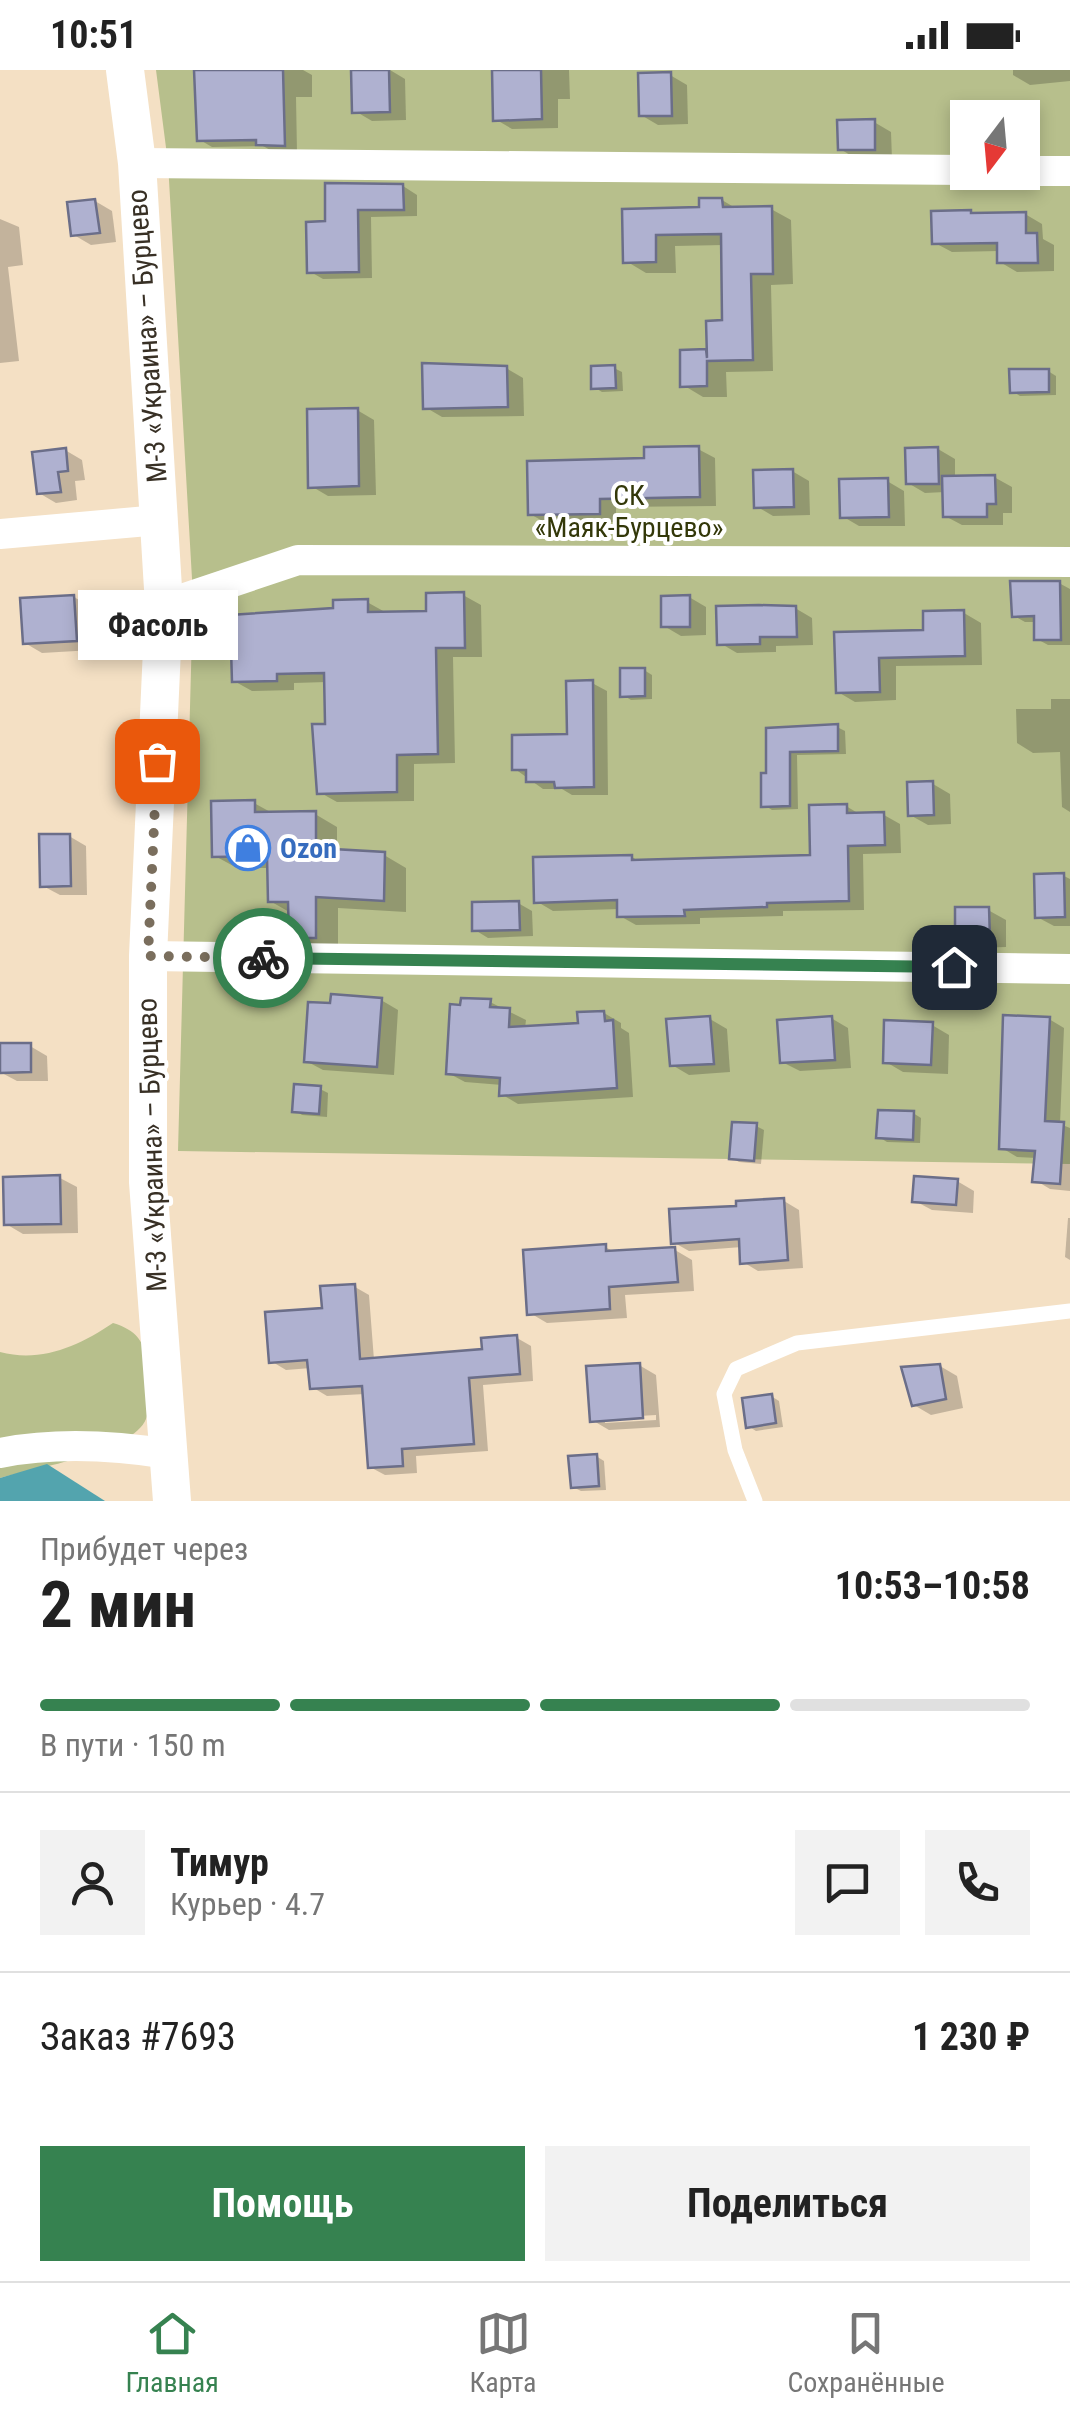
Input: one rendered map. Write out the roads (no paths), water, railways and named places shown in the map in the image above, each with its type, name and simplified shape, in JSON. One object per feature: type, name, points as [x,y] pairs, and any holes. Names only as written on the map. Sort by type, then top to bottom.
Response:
[{"type":"street","name":"М-3 «Украина» – Бурцево","points":[[125,70],[136,163],[164,605],[148,956],[148,1182],[172,1501]]},
{"type":"street","points":[[136,163],[950,170]]},
{"type":"street","points":[[1040,171],[1070,171]]},
{"type":"street","points":[[0,534],[159,520]]},
{"type":"street","points":[[164,605],[298,560],[1070,562]]},
{"type":"street","points":[[148,956],[1070,969]]},
{"type":"street","points":[[0,1454],[29,1448],[81,1446],[168,1454]]},
{"type":"lane","points":[[754,1501],[735,1450],[724,1394],[736,1370],[797,1343],[1070,1311]]},
{"type":"water","points":[[47,1464],[105,1501],[0,1501],[0,1478]]},
{"type":"place","name":"Фасоль","points":[[157,761]]},
{"type":"place","name":"Ozon","points":[[248,848]]},
{"type":"park label","name":"СК «Маяк-Бурцево»","points":[[629,511]]}]
